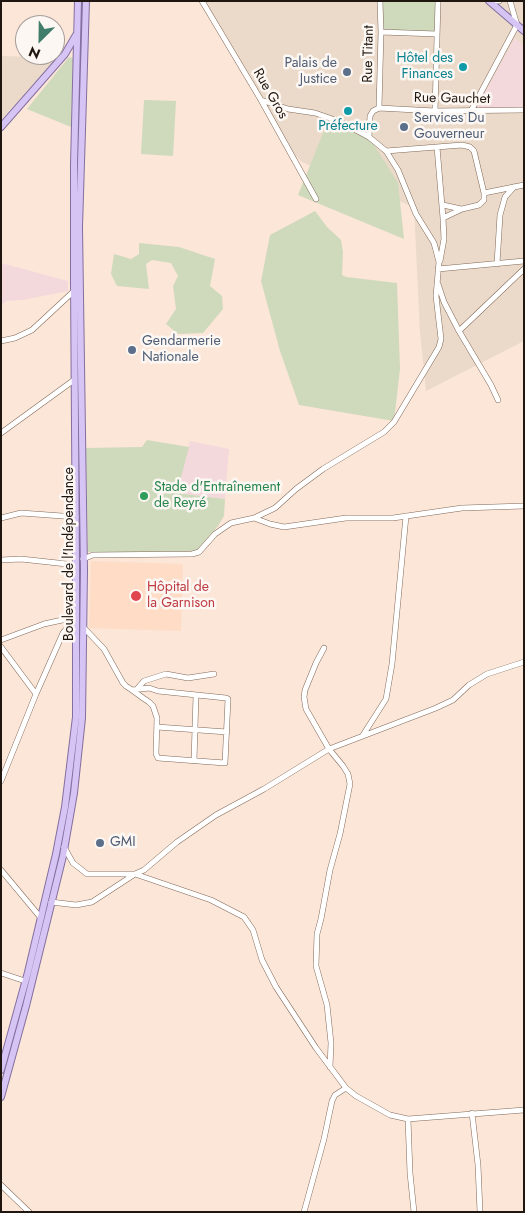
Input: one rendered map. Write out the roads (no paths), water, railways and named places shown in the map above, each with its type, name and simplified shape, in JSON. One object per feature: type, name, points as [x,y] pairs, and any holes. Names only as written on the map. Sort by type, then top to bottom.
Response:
[{"type":"main road","name":"Boulevard de l'Indépendance","points":[[1,1070],[56,854],[66,798],[76,717],[74,165],[78,1]]},
{"type":"main road","name":"Boulevard de l'Indépendance","points":[[1,1098],[26,1006],[64,847],[74,793],[82,718],[84,628],[79,227],[86,1]]},
{"type":"main road","points":[[489,1],[524,31]]},
{"type":"main road","points":[[1,127],[65,54],[85,15]]},
{"type":"street","name":"Rue Gros","points":[[202,1],[261,100],[316,199]]},
{"type":"street","name":"Rue Titant","points":[[379,108],[380,1]]},
{"type":"street","points":[[435,111],[438,1]]},
{"type":"street","points":[[471,112],[517,25],[510,1]]},
{"type":"street","points":[[381,32],[438,34]]},
{"type":"street","points":[[261,100],[288,109],[315,113],[341,122],[369,137],[386,151],[398,170],[416,214],[434,243],[439,262]]},
{"type":"street","points":[[369,137],[370,116],[373,111],[379,108]]},
{"type":"street","name":"Rue Gauchet","points":[[379,108],[471,112],[524,110]]},
{"type":"street","points":[[386,151],[462,145],[470,147],[476,156],[484,200],[482,203],[462,209],[443,218]]},
{"type":"street","points":[[83,559],[93,555],[192,554],[198,552],[220,530],[231,523],[254,518],[275,508],[296,489],[323,469],[380,436],[394,422],[439,347],[436,296],[438,269],[444,239],[443,205],[437,148]]},
{"type":"street","points":[[484,193],[524,185]]},
{"type":"street","points":[[497,264],[500,215],[505,197],[514,187]]},
{"type":"street","points":[[443,205],[462,209]]},
{"type":"street","points":[[438,269],[524,261]]},
{"type":"street","points":[[459,331],[524,269]]},
{"type":"street","points":[[437,281],[444,302],[459,331],[492,385],[498,400]]},
{"type":"street","points":[[1,341],[15,338],[32,330],[74,291]]},
{"type":"street","points":[[1,433],[74,380]]},
{"type":"street","points":[[254,518],[284,527],[346,518],[393,518],[462,508],[524,506]]},
{"type":"street","points":[[1,518],[21,513],[76,517]]},
{"type":"street","points":[[363,736],[386,698],[392,664],[406,516]]},
{"type":"street","points":[[1,560],[21,559],[76,565]]},
{"type":"street","points":[[1,640],[44,624],[76,618]]},
{"type":"street","points":[[1,781],[63,633],[76,618]]},
{"type":"street","points":[[84,628],[104,649],[123,683],[135,689],[153,706],[157,718],[156,754],[158,758],[225,763],[228,700],[224,697],[158,691],[149,688],[135,689]]},
{"type":"street","points":[[1,648],[36,694]]},
{"type":"street","points":[[324,648],[309,680],[304,697],[306,709],[328,749],[348,774],[350,784],[317,934],[316,966],[326,1005],[331,1043],[330,1067]]},
{"type":"street","points":[[51,902],[76,905],[92,902],[144,870],[178,842],[216,815],[264,789],[328,749],[436,708],[453,700],[470,685],[487,674],[524,662]]},
{"type":"street","points":[[135,689],[144,681],[166,674],[188,678],[214,674]]},
{"type":"street","points":[[194,761],[196,695]]},
{"type":"street","points":[[157,727],[227,732]]},
{"type":"street","points":[[64,847],[73,863],[87,874],[135,874],[211,900],[244,918],[253,930],[262,960],[268,972],[304,1031],[346,1088],[356,1096],[390,1115],[408,1119],[524,1110]]},
{"type":"street","points":[[1,870],[13,882],[41,918]]},
{"type":"street","points":[[1,973],[25,981]]},
{"type":"street","points":[[304,1212],[324,1139],[332,1101],[335,1095],[346,1088]]},
{"type":"street","points":[[472,1113],[478,1165],[480,1212]]},
{"type":"street","points":[[408,1119],[414,1212]]},
{"type":"street","points":[[1,1185],[29,1212]]},
{"type":"place","name":"Hôtel des Finances","points":[[463,67]]},
{"type":"place","name":"Palais de Justice","points":[[347,72]]},
{"type":"place","name":"Préfecture","points":[[348,111]]},
{"type":"place","name":"Services Du Gouverneur","points":[[404,127]]},
{"type":"place","name":"Gendarmerie Nationale","points":[[132,350]]},
{"type":"place","name":"Stade d'Entraînement de Reyré","points":[[144,496]]},
{"type":"place","name":"Hôpital de la Garnison","points":[[136,596]]},
{"type":"place","name":"GMI","points":[[100,843]]}]
